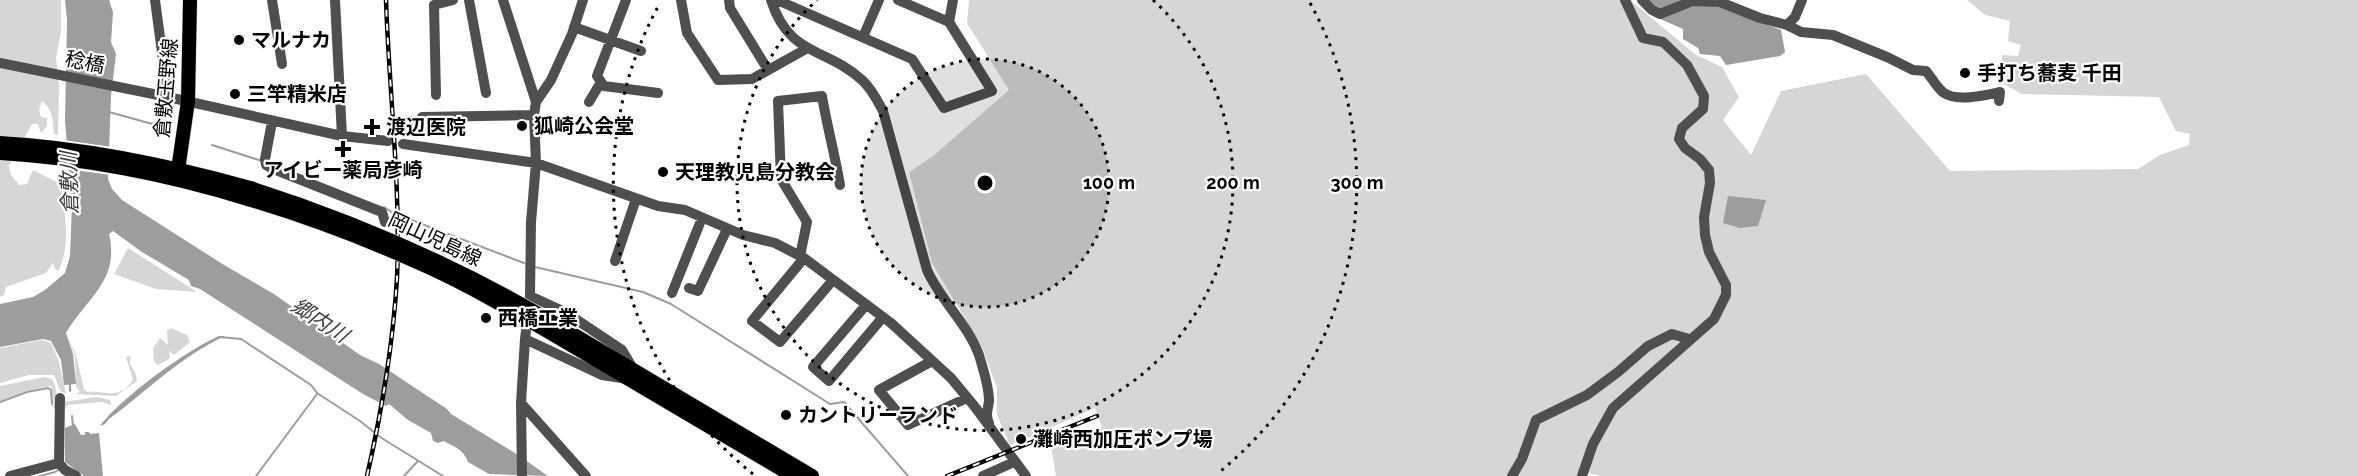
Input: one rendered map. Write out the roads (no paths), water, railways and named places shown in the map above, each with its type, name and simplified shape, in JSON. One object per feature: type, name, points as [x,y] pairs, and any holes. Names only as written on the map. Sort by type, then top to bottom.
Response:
[{"type":"main road","name":"倉敷玉野線","points":[[171,173],[188,101],[190,0]]},
{"type":"main road","name":"岡山児島線","points":[[0,142],[84,151],[171,173],[328,214],[410,247],[479,280],[551,327],[812,476]]},
{"type":"main road","name":"岡山児島線","points":[[0,153],[171,173]]},
{"type":"main road","name":"岡山児島線","points":[[681,403],[794,476]]},
{"type":"street","points":[[155,0],[166,96]]},
{"type":"street","points":[[272,0],[282,64]]},
{"type":"street","points":[[335,0],[342,136]]},
{"type":"street","points":[[436,95],[434,5],[453,0]]},
{"type":"street","points":[[469,0],[486,93]]},
{"type":"street","points":[[504,0],[536,102]]},
{"type":"street","points":[[522,476],[521,403],[530,296],[531,222],[536,163],[534,115],[536,102],[551,80],[583,0]]},
{"type":"street","points":[[626,0],[597,76],[604,87],[658,93]]},
{"type":"street","points":[[681,0],[687,33],[718,80],[752,79],[806,49]]},
{"type":"street","points":[[729,0],[730,8],[768,70]]},
{"type":"street","points":[[771,0],[779,20],[790,36],[806,49],[861,79],[871,90],[883,111],[927,270],[934,286],[968,333],[978,352],[987,386],[989,402],[986,416],[992,432]]},
{"type":"street","points":[[777,0],[912,58],[944,108],[992,91],[949,22],[898,0]]},
{"type":"street","points":[[863,37],[879,0]]},
{"type":"street","points":[[949,22],[953,0]]},
{"type":"street","points":[[1582,476],[1593,444],[1614,408],[1714,319],[1726,295],[1726,285],[1709,252],[1705,235],[1704,218],[1710,183],[1709,170],[1700,159],[1685,148],[1679,138],[1682,128],[1703,109],[1704,96],[1687,65],[1663,42],[1643,38],[1625,0]]},
{"type":"street","points":[[1642,0],[1660,14],[1692,1],[1720,2],[1801,32],[1833,35],[1912,70],[1926,71],[1938,88],[1947,95],[1970,98],[2000,92],[2000,101]]},
{"type":"street","points":[[1787,25],[1795,17],[1802,0]]},
{"type":"street","points":[[574,27],[641,51]]},
{"type":"street","name":"稔橋","points":[[0,63],[166,96],[272,122],[342,136],[388,141]]},
{"type":"street","points":[[589,102],[601,82]]},
{"type":"street","points":[[833,280],[780,342],[752,321],[802,257],[807,222],[782,179],[778,101],[822,96],[829,140],[834,152],[840,185]]},
{"type":"street","points":[[422,117],[534,115]]},
{"type":"street","points":[[272,122],[265,159],[266,165],[382,212],[385,222]]},
{"type":"street","points":[[403,144],[536,163],[658,206],[685,210],[727,229],[775,243],[802,257],[883,317],[951,378],[1026,476]]},
{"type":"street","points":[[615,261],[636,199]]},
{"type":"street","points":[[672,293],[702,218]]},
{"type":"street","points":[[689,288],[698,291],[727,229]]},
{"type":"street","points":[[525,339],[602,375],[631,374],[622,350],[565,312],[530,296]]},
{"type":"street","points":[[867,305],[813,367],[829,381],[883,317]]},
{"type":"street","points":[[1512,476],[1522,459],[1536,420],[1587,395],[1648,346],[1672,334],[1689,339]]},
{"type":"street","points":[[932,361],[879,390],[908,425],[967,398]]},
{"type":"street","points":[[60,398],[61,466]]},
{"type":"street","points":[[521,403],[586,476]]},
{"type":"street","points":[[983,476],[1014,462]]},
{"type":"street","points":[[10,476],[61,466],[76,476]]},
{"type":"waterway","points":[[109,112],[156,125]]},
{"type":"waterway","points":[[212,145],[262,161]]},
{"type":"waterway","points":[[384,207],[393,213],[524,263]]},
{"type":"waterway","points":[[535,267],[643,292],[671,304],[830,404],[844,402],[908,476]]},
{"type":"waterway","points":[[220,337],[241,339],[311,385],[317,393],[380,437],[443,476]]},
{"type":"waterway","points":[[70,382],[70,391]]},
{"type":"waterway","points":[[0,402],[27,392],[48,388],[51,390],[52,404]]},
{"type":"waterway","points":[[256,476],[317,394]]},
{"type":"waterway","points":[[72,416],[73,426]]},
{"type":"waterway","points":[[404,476],[418,461]]},
{"type":"waterway","points":[[40,476],[60,469]]},
{"type":"railway","points":[[367,476],[386,377],[397,278],[396,174],[386,0]]},
{"type":"railway","points":[[947,476],[1097,416]]},
{"type":"place","name":"マルナカ","points":[[239,40]]},
{"type":"place","name":"手打ち蕎麦 千田","points":[[1965,73]]},
{"type":"place","name":"三竿精米店","points":[[235,94]]},
{"type":"place","name":"狐崎公会堂","points":[[522,126]]},
{"type":"place","name":"渡辺医院","points":[[372,127]]},
{"type":"place","name":"アイビー薬局彦崎","points":[[343,149]]},
{"type":"place","name":"天理教児島分教会","points":[[663,172]]},
{"type":"place","name":"西橋工業","points":[[486,318]]},
{"type":"place","name":"カントリーランド","points":[[786,415]]},
{"type":"place","name":"灘崎西加圧ポンプ場","points":[[1021,439]]},
{"type":"water label","name":"倉敷川","points":[[69,183]]},
{"type":"water label","name":"郷内川","points":[[320,320]]}]
